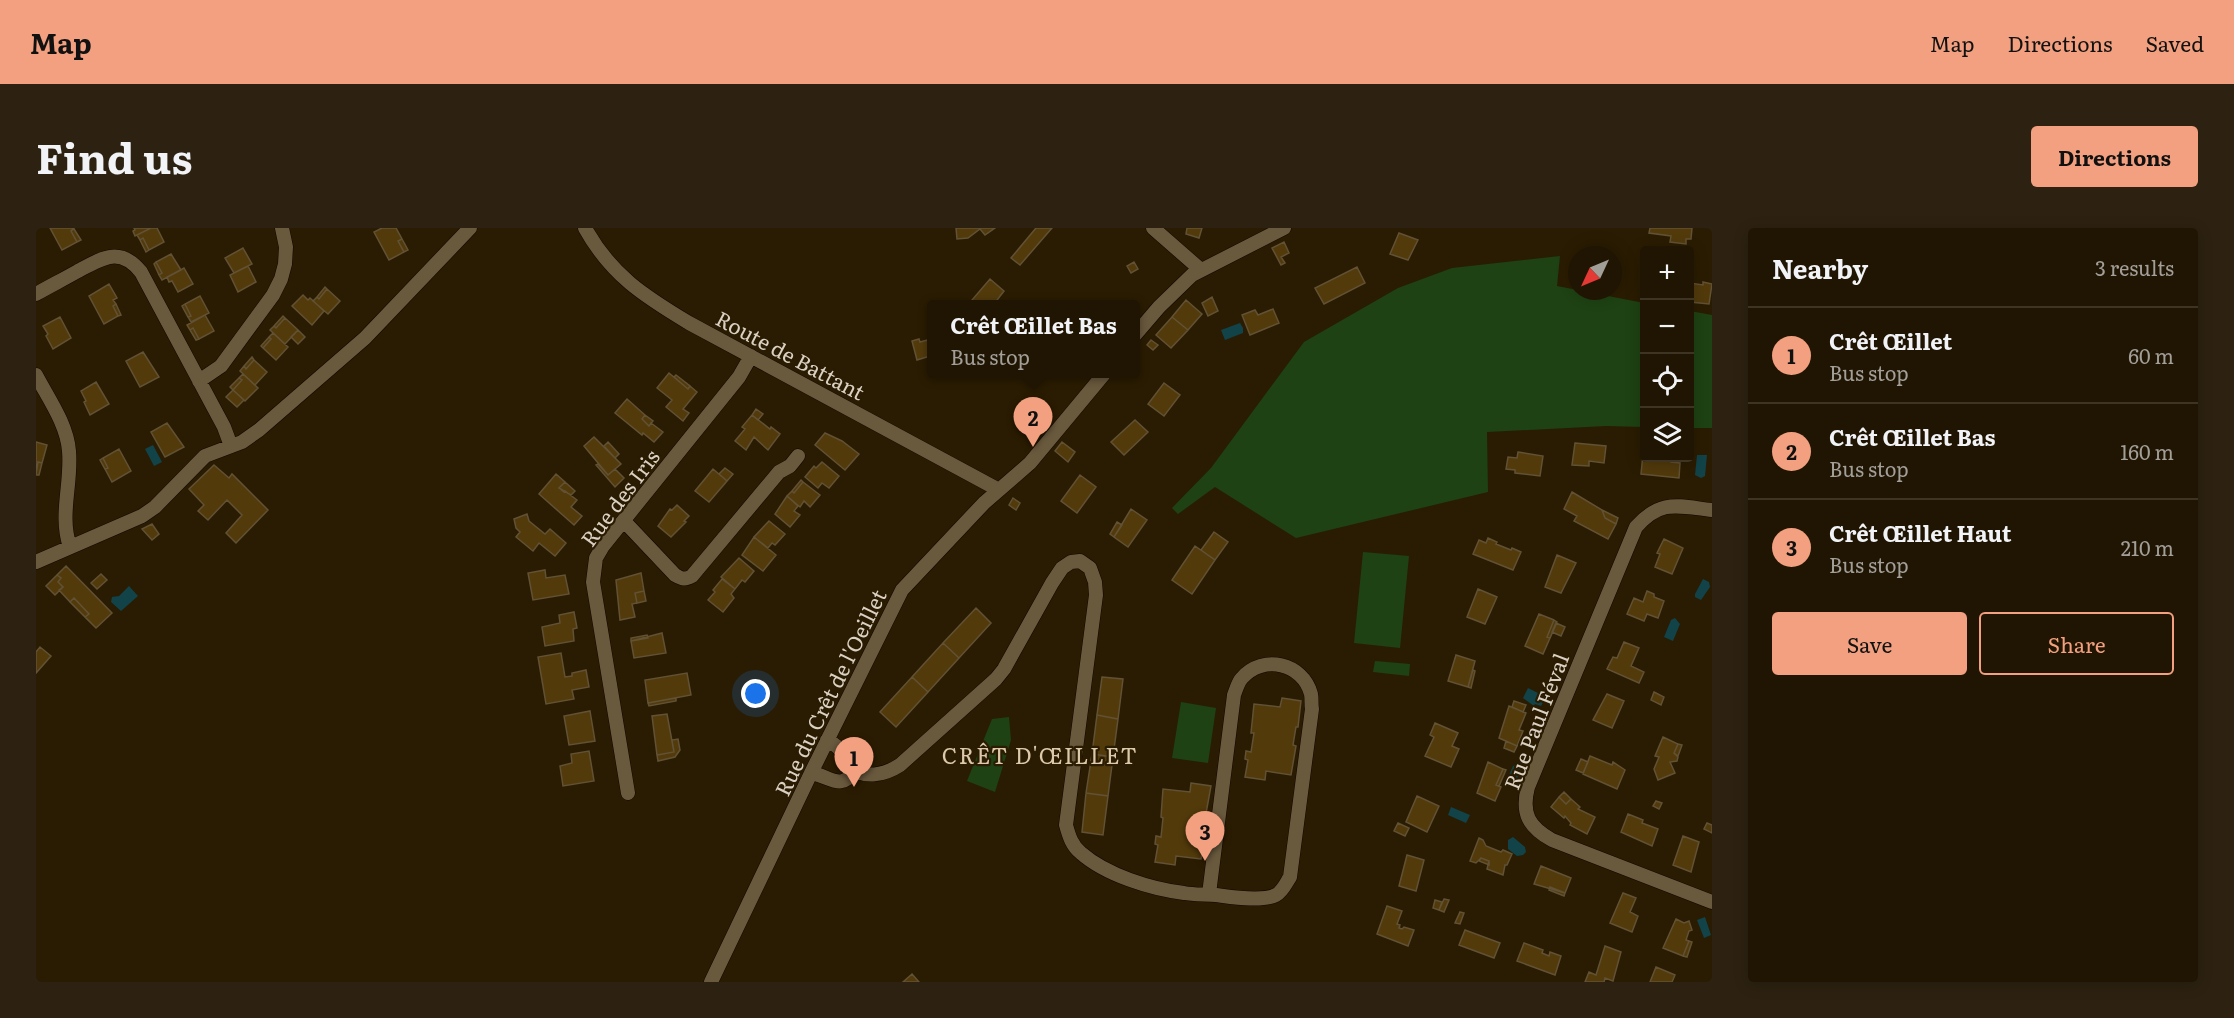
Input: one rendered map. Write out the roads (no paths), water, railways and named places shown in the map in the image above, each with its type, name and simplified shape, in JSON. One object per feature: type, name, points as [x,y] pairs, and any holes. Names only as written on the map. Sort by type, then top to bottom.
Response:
[{"type":"street","points":[[200,381],[221,366],[273,295],[285,264],[286,248],[282,228]]},
{"type":"street","name":"Route de Battant","points":[[585,228],[594,245],[619,275],[689,323],[999,490]]},
{"type":"street","points":[[1153,228],[1201,270]]},
{"type":"street","points":[[1140,330],[1185,280],[1284,228]]},
{"type":"street","points":[[36,562],[142,516],[155,507],[205,456],[242,442],[259,430],[365,338],[467,229]]},
{"type":"street","points":[[36,294],[104,257],[123,258],[133,262],[141,272],[200,381],[224,427],[231,446]]},
{"type":"street","name":"Rue des Iris","points":[[628,793],[593,582],[596,558],[603,546],[739,377],[751,356]]},
{"type":"street","points":[[36,375],[67,437],[70,460],[65,514],[70,547]]},
{"type":"street","name":"Rue du Crêt de l'Oeillet","points":[[711,982],[902,590],[984,503],[1044,447],[1101,378]]},
{"type":"street","points":[[624,521],[675,575],[681,579],[687,579],[692,576],[779,472],[790,466],[798,456]]},
{"type":"street","name":"Rue Paul Féval","points":[[1712,510],[1672,506],[1659,508],[1646,516],[1636,527],[1524,801],[1532,825],[1551,840],[1712,902]]},
{"type":"street","points":[[827,740],[835,744],[855,770],[873,775],[891,770],[996,679],[1062,568],[1071,562],[1080,561],[1090,568],[1095,582],[1096,595],[1066,825],[1071,841],[1081,853],[1141,884],[1184,893],[1266,898],[1277,895],[1290,877],[1312,709],[1310,693],[1300,676],[1287,666],[1269,663],[1241,678],[1234,695],[1209,894]]},
{"type":"street","points":[[811,773],[839,782],[849,779],[855,770]]},
{"type":"water","points":[[1240,323],[1243,333],[1225,340],[1221,330]]},
{"type":"water","points":[[153,445],[162,462],[154,466],[145,449]]},
{"type":"water","points":[[1697,455],[1707,455],[1705,476],[1701,478],[1695,475]]},
{"type":"water","points":[[1703,579],[1709,582],[1710,587],[1701,600],[1695,597],[1695,594]]},
{"type":"water","points":[[129,586],[138,596],[121,611],[111,602],[112,597],[119,596]]},
{"type":"water","points":[[1675,618],[1680,624],[1673,641],[1664,637],[1671,620]]},
{"type":"water","points":[[1528,688],[1546,697],[1541,706],[1535,704],[1534,706],[1523,698]]},
{"type":"water","points":[[1516,765],[1521,770],[1514,785],[1506,782],[1513,766]]},
{"type":"water","points":[[1451,807],[1470,815],[1466,823],[1448,815]]},
{"type":"water","points":[[1513,837],[1525,847],[1526,852],[1523,855],[1517,856],[1508,849],[1508,840]]},
{"type":"water","points":[[1705,917],[1711,935],[1704,938],[1697,920]]},
{"type":"place","name":"Crêt Œillet Bas","points":[[1033,447]]},
{"type":"place","name":"Crêt Œillet","points":[[854,787]]},
{"type":"place","name":"Crêt Œillet Haut","points":[[1205,861]]},
{"type":"district","name":"CRÊT D'ŒILLET","points":[[1040,754]]}]
